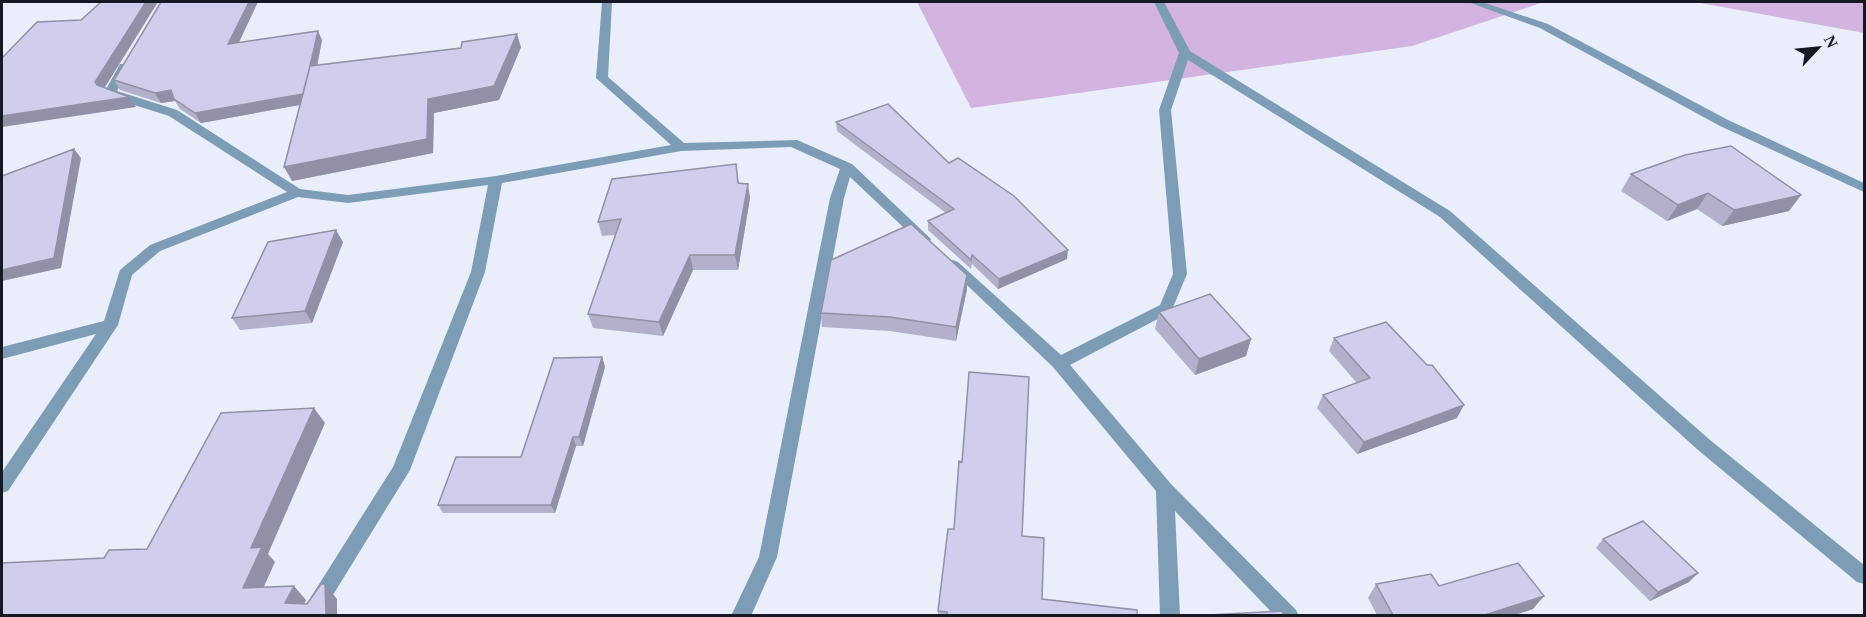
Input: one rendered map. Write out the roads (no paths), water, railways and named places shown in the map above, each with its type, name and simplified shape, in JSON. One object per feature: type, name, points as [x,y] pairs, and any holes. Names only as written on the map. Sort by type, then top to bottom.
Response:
[{"type":"street","points":[[607,2],[602,78],[681,147]]},
{"type":"street","points":[[1159,2],[1185,52],[1445,214],[1704,445],[1864,576]]},
{"type":"street","points":[[1473,2],[1544,26],[1724,123],[1864,188]]},
{"type":"street","points":[[1059,363],[1166,309],[1180,274],[1165,110],[1185,52]]},
{"type":"street","points":[[131,55],[110,93],[173,113],[297,193],[348,199],[496,180],[681,147],[793,143],[847,167],[1059,363],[1165,489],[1289,615]]},
{"type":"street","points":[[741,615],[768,556],[837,198],[847,167]]},
{"type":"street","points":[[309,615],[401,470],[478,272],[496,180]]},
{"type":"street","points":[[2,486],[110,325],[125,273],[155,248],[297,193]]},
{"type":"street","points":[[2,353],[110,325]]},
{"type":"street","points":[[1165,489],[1170,615]]}]
